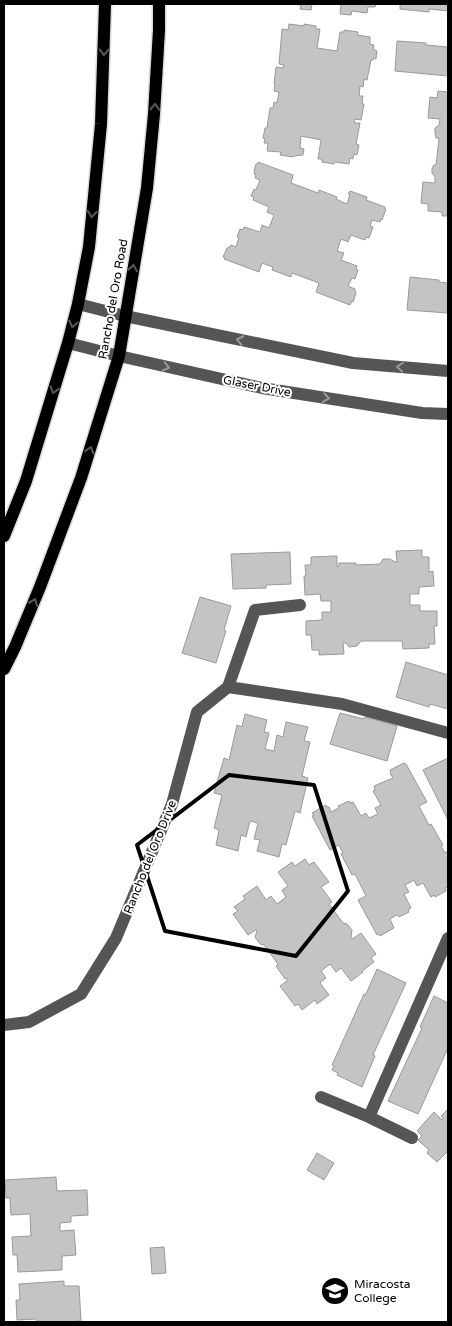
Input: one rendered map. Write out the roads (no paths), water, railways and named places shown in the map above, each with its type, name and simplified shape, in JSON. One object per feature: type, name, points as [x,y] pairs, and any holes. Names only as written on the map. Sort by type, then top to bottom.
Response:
[{"type":"main road","points":[[4,536],[26,481],[68,343],[89,247],[101,124],[105,4]]},
{"type":"main road","name":"Rancho del Oro Road","points":[[4,669],[40,587],[81,478],[119,356],[148,178],[154,114],[159,4]]},
{"type":"street","points":[[78,304],[125,316],[353,363],[448,371]]},
{"type":"street","name":"Glaser Drive","points":[[68,343],[262,388],[422,413],[448,414]]},
{"type":"street","points":[[300,605],[255,610],[228,687],[342,704],[448,733]]},
{"type":"street","name":"Rancho del Oro Drive","points":[[4,1025],[29,1022],[81,994],[116,938],[172,804],[197,712],[228,687]]},
{"type":"street","points":[[369,1117],[448,938]]},
{"type":"street","points":[[321,1098],[369,1117],[412,1138]]},
{"type":"place","name":"Miracosta College","points":[[335,1291]]}]
